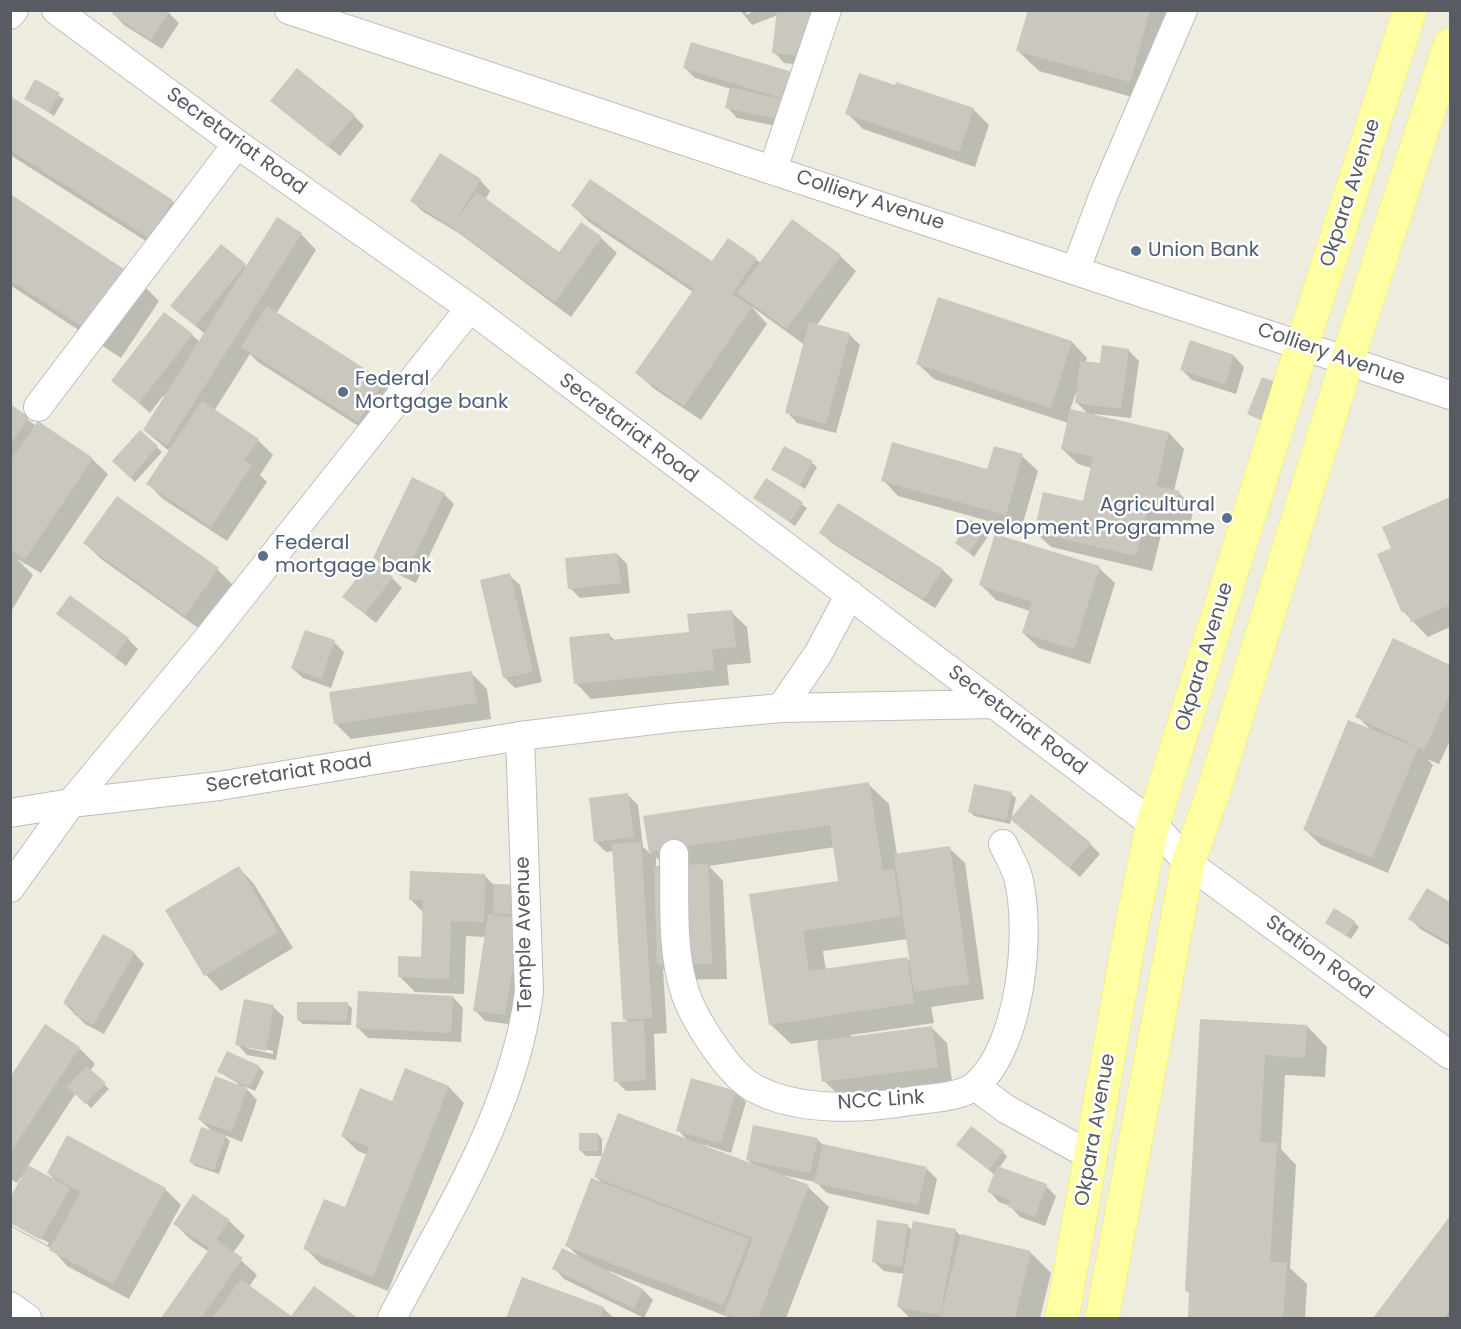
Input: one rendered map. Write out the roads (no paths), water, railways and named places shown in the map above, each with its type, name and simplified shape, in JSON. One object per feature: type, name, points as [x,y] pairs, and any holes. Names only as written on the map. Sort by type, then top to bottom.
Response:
[{"type":"main road","name":"Okpara Avenue","points":[[1062,1318],[1093,1157],[1131,929],[1153,824],[1302,346],[1410,10]]},
{"type":"main road","name":"Okpara Avenue","points":[[1102,1318],[1188,862],[1213,793],[1347,361],[1450,45]]},
{"type":"street","points":[[10,15],[14,10]]},
{"type":"street","name":"Secretariat Road","points":[[56,10],[237,144],[470,308],[850,594],[1153,824],[1188,862]]},
{"type":"street","name":"Colliery Avenue","points":[[289,10],[1076,269],[1450,395]]},
{"type":"street","points":[[773,169],[827,10]]},
{"type":"street","points":[[1076,269],[1104,194],[1183,10]]},
{"type":"street","points":[[38,407],[237,144]]},
{"type":"street","points":[[10,888],[71,803],[209,637],[470,308]]},
{"type":"street","points":[[782,708],[818,654],[850,594]]},
{"type":"street","name":"Secretariat Road","points":[[10,813],[71,803],[219,786],[520,736],[782,708],[995,704]]},
{"type":"street","name":"Temple Avenue","points":[[392,1318],[496,1118],[514,1070],[525,1030],[529,992],[520,736]]},
{"type":"street","points":[[1003,844],[1018,877],[1023,921],[1022,962],[1014,1010],[1006,1037],[993,1064],[975,1086],[1006,1109],[1093,1157]]},
{"type":"street","name":"NCC Link","points":[[674,854],[676,937],[684,989],[702,1028],[715,1047],[753,1088],[783,1099],[841,1107],[889,1104],[954,1094],[975,1086]]},
{"type":"street","name":"Station Road","points":[[1188,862],[1450,1055]]},
{"type":"street","points":[[10,1306],[27,1318]]},
{"type":"place","name":"Union Bank","points":[[1136,251]]},
{"type":"place","name":"Federal Mortgage bank","points":[[343,392]]},
{"type":"place","name":"Agricultural Development Programme","points":[[1227,518]]},
{"type":"place","name":"Federal mortgage bank","points":[[263,556]]}]
